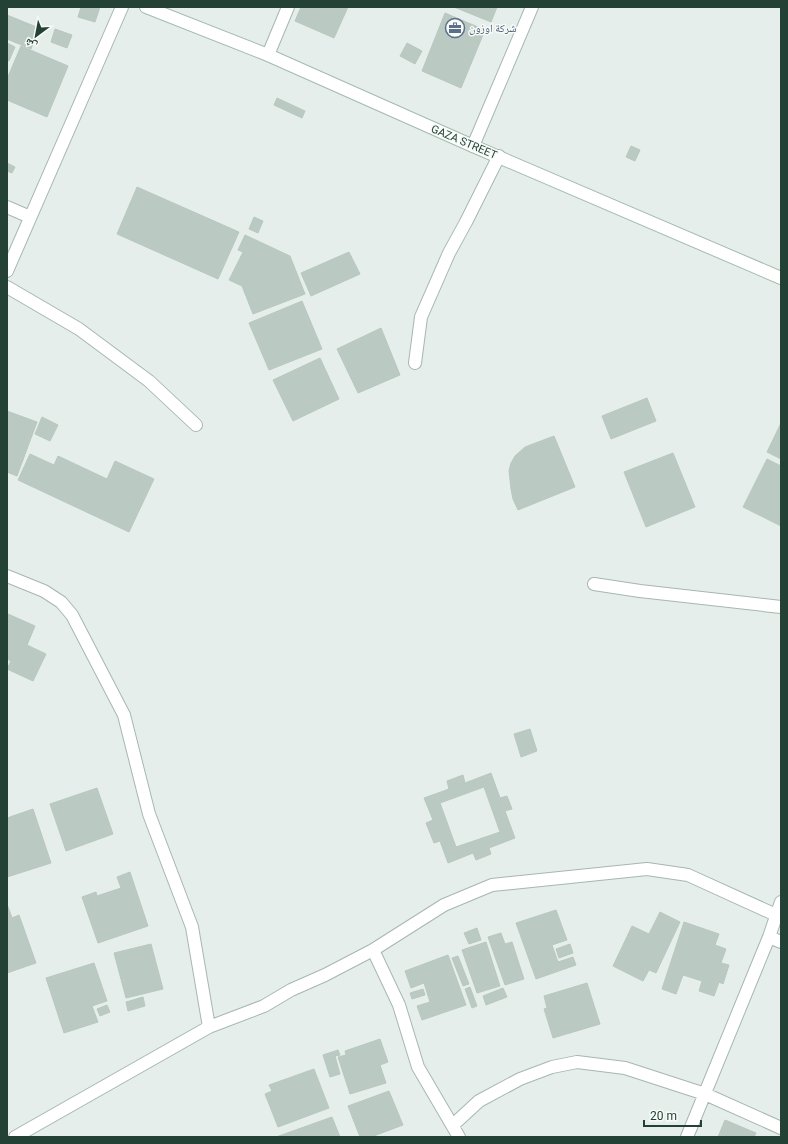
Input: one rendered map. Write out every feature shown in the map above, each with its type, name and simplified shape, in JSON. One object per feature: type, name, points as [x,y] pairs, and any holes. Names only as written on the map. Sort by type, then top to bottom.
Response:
[{"type":"street","points":[[7,271],[122,7]]},
{"type":"street","name":"GAZA STREET","points":[[146,7],[268,55],[473,146],[781,278]]},
{"type":"street","points":[[268,55],[288,7]]},
{"type":"street","points":[[473,146],[532,7]]},
{"type":"street","points":[[415,363],[421,317],[449,253],[499,156]]},
{"type":"street","points":[[7,207],[30,217]]},
{"type":"street","points":[[7,287],[79,329],[149,381],[196,424]]},
{"type":"street","points":[[7,576],[44,591],[61,602],[72,615],[124,715],[150,814],[192,927],[209,1027]]},
{"type":"street","points":[[594,584],[640,591],[781,607]]},
{"type":"street","points":[[15,1137],[209,1027],[264,1006],[291,990],[325,975],[373,950],[444,904],[492,885],[647,869],[688,875],[776,915]]},
{"type":"street","points":[[687,1137],[769,937],[781,902]]},
{"type":"street","points":[[769,937],[781,942]]},
{"type":"street","points":[[373,950],[399,1005],[418,1067],[459,1137]]},
{"type":"street","points":[[453,1125],[479,1101],[520,1080],[552,1067],[577,1062],[625,1068],[705,1094],[781,1128]]},
{"type":"building","points":[[81,7],[100,7],[95,22],[78,17]]},
{"type":"building","points":[[301,7],[348,7],[334,38],[295,21]]},
{"type":"building","points":[[454,7],[497,7],[491,22]]},
{"type":"building","points":[[445,13],[485,30],[461,88],[422,71]]},
{"type":"building","points":[[7,15],[39,28],[31,49],[7,39]]},
{"type":"building","points":[[55,29],[72,35],[67,48],[51,42]]},
{"type":"building","points":[[7,43],[15,47],[9,61],[7,60]]},
{"type":"building","points":[[407,43],[422,51],[415,64],[400,56]]},
{"type":"building","points":[[21,46],[68,66],[47,117],[7,100],[7,79]]},
{"type":"building","points":[[277,98],[305,111],[302,118],[274,105]]},
{"type":"building","points":[[631,146],[640,150],[635,161],[626,157]]},
{"type":"building","points":[[7,163],[15,167],[12,173],[7,171]]},
{"type":"building","points":[[137,187],[239,232],[218,279],[117,234]]},
{"type":"building","points":[[254,217],[263,221],[258,233],[249,229]]},
{"type":"building","points":[[245,235],[290,256],[305,294],[253,314],[242,286],[229,280],[243,252],[238,250]]},
{"type":"building","points":[[349,252],[360,274],[311,296],[301,273]]},
{"type":"building","points":[[302,301],[322,349],[269,370],[249,323]]},
{"type":"building","points":[[381,328],[400,375],[358,393],[337,349]]},
{"type":"building","points":[[320,358],[339,399],[293,421],[273,380]]},
{"type":"building","points":[[647,398],[656,421],[611,439],[602,416]]},
{"type":"building","points":[[7,411],[37,422],[17,476],[7,472]]},
{"type":"building","points":[[42,417],[58,425],[50,441],[35,434]]},
{"type":"building","points":[[781,423],[781,459],[767,452]]},
{"type":"building","points":[[554,436],[575,487],[518,510],[513,499],[511,489],[509,471],[511,463],[515,456],[525,447]]},
{"type":"building","points":[[673,453],[695,507],[646,527],[624,472]]},
{"type":"building","points":[[30,454],[54,465],[58,456],[107,479],[115,461],[154,479],[129,532],[18,480]]},
{"type":"building","points":[[767,459],[781,466],[781,526],[743,507]]},
{"type":"building","points":[[8,614],[35,626],[27,645],[46,654],[33,681],[7,669],[11,661],[7,659]]},
{"type":"building","points":[[530,729],[537,751],[521,757],[514,734]]},
{"type":"building","points":[[491,773],[500,798],[507,796],[512,809],[505,811],[515,838],[489,848],[491,854],[476,860],[473,853],[448,863],[440,841],[434,843],[426,823],[433,820],[424,798],[449,789],[447,781],[463,775],[465,783]],"holes":[[[484,787],[500,832],[456,847],[440,803]]]},
{"type":"building","points":[[97,788],[113,834],[66,851],[50,804]]},
{"type":"building","points":[[33,809],[51,863],[7,877],[7,818]]},
{"type":"building","points":[[130,872],[148,926],[98,943],[82,897],[96,892],[97,896],[121,888],[117,877]]},
{"type":"building","points":[[7,904],[12,918],[19,915],[36,963],[7,973]]},
{"type":"building","points":[[556,910],[567,940],[552,945],[558,962],[573,957],[576,965],[536,979],[516,923]]},
{"type":"building","points":[[660,912],[680,922],[656,973],[649,970],[643,981],[613,966],[632,926],[649,934]]},
{"type":"building","points":[[684,922],[719,934],[715,945],[726,949],[721,963],[729,965],[723,984],[719,982],[714,996],[699,991],[702,981],[683,975],[676,994],[662,989]]},
{"type":"building","points":[[477,928],[481,940],[469,944],[464,933]]},
{"type":"building","points":[[501,933],[505,944],[512,942],[524,979],[505,985],[488,937]]},
{"type":"building","points":[[486,942],[500,986],[477,993],[462,950]]},
{"type":"building","points":[[151,944],[163,989],[126,998],[114,953]]},
{"type":"building","points":[[570,944],[573,953],[559,958],[556,949]]},
{"type":"building","points":[[448,955],[466,1005],[422,1020],[417,1006],[430,1002],[424,983],[411,988],[405,971]]},
{"type":"building","points":[[458,956],[469,984],[463,986],[452,958]]},
{"type":"building","points":[[94,963],[107,1001],[92,1006],[98,1022],[64,1033],[46,978]]},
{"type":"building","points":[[587,983],[600,1024],[553,1038],[544,1009],[547,1008],[544,996]]},
{"type":"building","points":[[470,987],[477,1006],[472,1008],[465,989]]},
{"type":"building","points":[[503,988],[507,997],[486,1005],[483,996]]},
{"type":"building","points":[[423,989],[425,995],[412,999],[410,993]]},
{"type":"building","points":[[143,997],[145,1006],[128,1011],[126,1002]]},
{"type":"building","points":[[107,1005],[110,1012],[100,1016],[97,1009]]},
{"type":"building","points":[[380,1039],[388,1062],[380,1065],[386,1083],[350,1094],[338,1057],[346,1055],[345,1051]]},
{"type":"building","points":[[338,1050],[340,1055],[335,1056],[340,1074],[330,1077],[323,1055]]},
{"type":"building","points":[[314,1069],[329,1108],[278,1127],[265,1094],[272,1091],[269,1085]]},
{"type":"building","points":[[389,1091],[403,1125],[371,1137],[360,1137],[348,1106]]},
{"type":"building","points":[[332,1117],[340,1137],[276,1137]]},
{"type":"building","points":[[725,1120],[756,1133],[754,1137],[718,1137]]},
{"type":"place","name":"شركة اوزون","points":[[455,28]]}]
